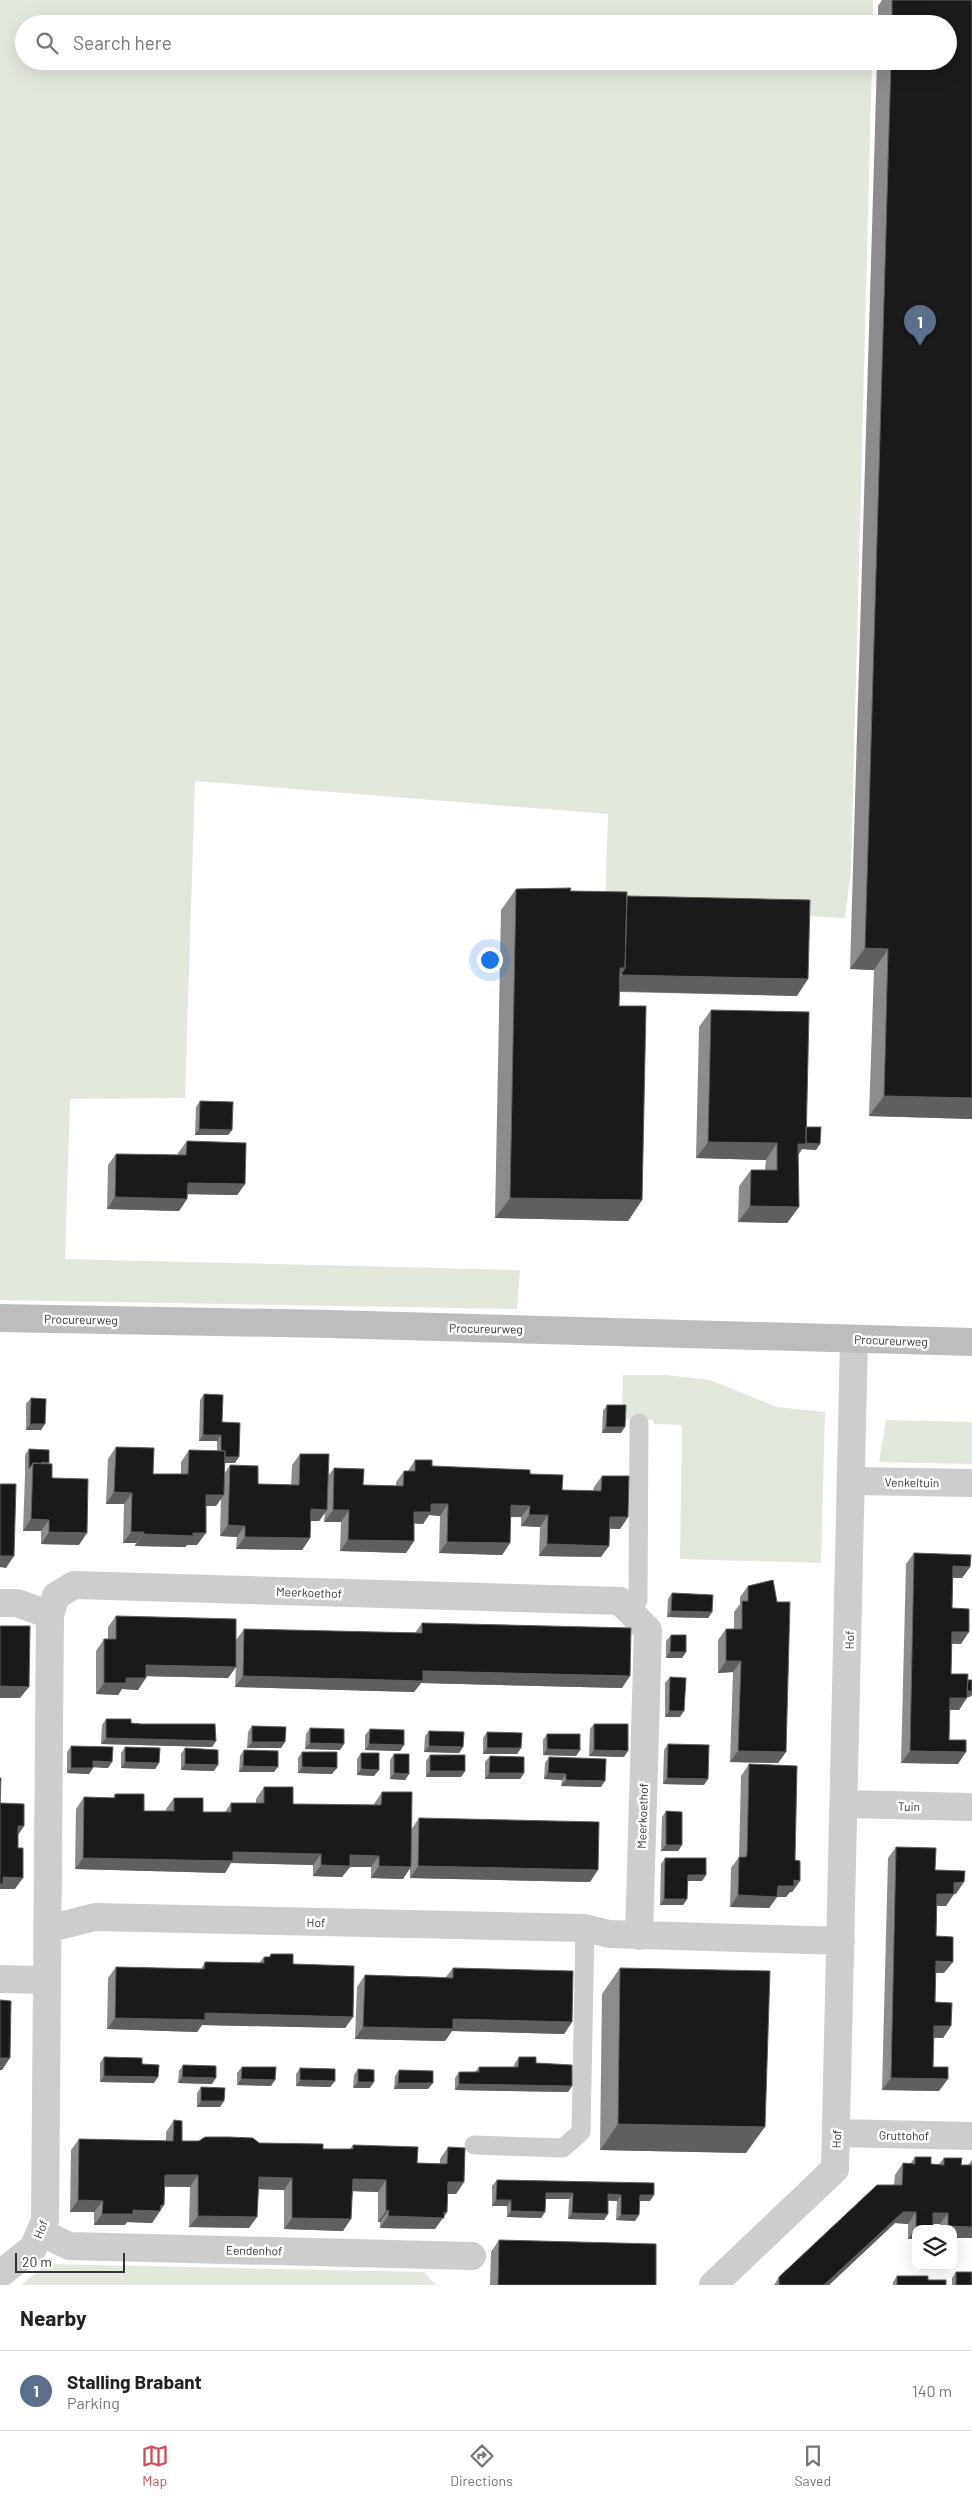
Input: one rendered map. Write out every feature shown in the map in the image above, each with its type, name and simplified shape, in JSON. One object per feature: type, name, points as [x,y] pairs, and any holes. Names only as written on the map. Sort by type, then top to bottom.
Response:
[{"type":"main road","name":"Procureurweg","points":[[0,1318],[320,1323],[972,1342]]},
{"type":"street","name":"Hof","points":[[713,2285],[835,2169],[845,1804],[854,1339]]},
{"type":"street","name":"Venkeltuin","points":[[852,1481],[972,1483]]},
{"type":"street","name":"Meerkoethof","points":[[50,1615],[56,1596],[74,1585],[620,1601],[648,1630],[639,1936]]},
{"type":"street","points":[[0,1603],[17,1603],[50,1615]]},
{"type":"street","name":"Hof","points":[[0,2274],[33,2248],[45,2220],[50,1615]]},
{"type":"street","name":"Tuin","points":[[845,1804],[972,1807]]},
{"type":"street","name":"Hof","points":[[47,1929],[95,1918],[585,1928],[609,1934],[639,1936],[841,1941]]},
{"type":"street","points":[[0,1979],[47,1980]]},
{"type":"street","name":"Gruttohof","points":[[836,2133],[972,2136]]},
{"type":"street","name":"Eendenhof","points":[[40,2232],[69,2246],[472,2256]]},
{"type":"lane","points":[[631,1613],[638,1600],[639,1423]]},
{"type":"lane","points":[[474,2145],[563,2148],[582,2132],[585,1928]]},
{"type":"shaded area","points":[[0,0],[873,0],[873,15],[15,15],[15,70],[872,70],[851,870],[845,918],[605,906],[608,814],[195,781],[185,1098],[70,1099],[65,1259],[520,1270],[517,1309],[0,1300]]},
{"type":"shaded area","points":[[623,1375],[667,1375],[710,1380],[777,1407],[825,1412],[821,1563],[680,1559],[682,1425],[654,1424],[653,1420],[622,1419]]},
{"type":"shaded area","points":[[886,1420],[972,1422],[972,1464],[879,1462]]},
{"type":"shaded area","points":[[47,2264],[424,2272],[436,2285],[21,2285]]},
{"type":"building","points":[[892,0],[972,0],[972,1098],[884,1096],[888,949],[865,948],[891,70],[957,70],[957,15],[892,15]]},
{"type":"building","points":[[571,888],[570,891],[627,892],[625,968],[620,968],[619,1006],[646,1006],[642,1200],[510,1198],[516,889]]},
{"type":"building","points":[[627,896],[810,900],[808,979],[622,975],[625,968]]},
{"type":"building","points":[[711,1010],[809,1012],[806,1144],[798,1144],[799,1207],[750,1206],[751,1170],[777,1170],[777,1143],[708,1142]]},
{"type":"building","points":[[200,1101],[233,1102],[232,1130],[199,1129]]},
{"type":"building","points":[[806,1127],[821,1127],[820,1144],[806,1143]]},
{"type":"building","points":[[187,1141],[246,1143],[245,1184],[188,1183],[187,1199],[115,1197],[116,1154],[186,1155]]},
{"type":"building","points":[[204,1394],[223,1395],[222,1422],[240,1423],[239,1457],[225,1457],[225,1451],[221,1451],[221,1435],[203,1435]]},
{"type":"building","points":[[31,1398],[46,1399],[45,1424],[30,1424]]},
{"type":"building","points":[[607,1405],[626,1405],[625,1427],[606,1427]]},
{"type":"building","points":[[116,1447],[154,1448],[153,1474],[188,1474],[189,1450],[225,1451],[224,1495],[206,1495],[206,1533],[193,1533],[193,1536],[131,1532],[132,1493],[114,1492]]},
{"type":"building","points":[[29,1449],[49,1450],[49,1463],[33,1463],[29,1469]]},
{"type":"building","points":[[300,1454],[329,1454],[327,1510],[311,1509],[310,1538],[245,1537],[245,1526],[228,1525],[230,1465],[258,1466],[258,1484],[299,1485]]},
{"type":"building","points":[[415,1460],[432,1460],[432,1466],[530,1470],[530,1474],[563,1475],[562,1490],[601,1491],[602,1476],[629,1476],[628,1517],[610,1517],[609,1546],[547,1544],[548,1515],[529,1515],[530,1506],[511,1505],[510,1543],[447,1542],[448,1504],[431,1504],[431,1512],[414,1512],[414,1541],[348,1540],[349,1510],[333,1510],[334,1468],[364,1469],[363,1485],[403,1486],[404,1471],[415,1471]]},
{"type":"building","points":[[33,1463],[52,1464],[52,1478],[88,1479],[87,1533],[49,1532],[49,1520],[31,1519]]},
{"type":"building","points":[[0,1484],[16,1484],[14,1556],[0,1556]]},
{"type":"building","points":[[914,1553],[971,1555],[970,1567],[953,1566],[952,1608],[969,1609],[969,1632],[952,1632],[951,1674],[968,1674],[967,1698],[950,1698],[949,1740],[966,1740],[966,1752],[910,1751]]},
{"type":"building","points":[[773,1580],[777,1602],[790,1602],[786,1752],[738,1751],[741,1661],[726,1661],[726,1629],[742,1629],[742,1601],[748,1601],[748,1586]]},
{"type":"building","points":[[672,1593],[713,1595],[712,1612],[671,1611]]},
{"type":"building","points":[[116,1616],[236,1619],[236,1667],[146,1665],[146,1678],[126,1678],[126,1683],[104,1683],[104,1639],[116,1639]]},
{"type":"building","points":[[422,1623],[631,1628],[630,1676],[423,1671],[423,1681],[243,1676],[244,1629],[422,1633]]},
{"type":"building","points":[[0,1626],[30,1626],[29,1687],[0,1686]]},
{"type":"building","points":[[671,1635],[686,1635],[686,1652],[670,1652]]},
{"type":"building","points":[[670,1677],[686,1678],[684,1711],[669,1711]]},
{"type":"building","points":[[968,1680],[972,1680],[972,1691],[967,1691]]},
{"type":"building","points":[[106,1719],[131,1719],[131,1723],[141,1724],[215,1724],[216,1741],[106,1738]]},
{"type":"building","points":[[594,1724],[628,1724],[628,1751],[594,1750]]},
{"type":"building","points":[[252,1726],[286,1727],[285,1742],[252,1742]]},
{"type":"building","points":[[310,1728],[344,1729],[344,1744],[310,1743]]},
{"type":"building","points":[[370,1729],[404,1730],[404,1745],[369,1744]]},
{"type":"building","points":[[429,1731],[464,1732],[463,1747],[429,1746]]},
{"type":"building","points":[[487,1732],[522,1733],[521,1748],[487,1748]]},
{"type":"building","points":[[547,1734],[580,1734],[580,1750],[547,1749]]},
{"type":"building","points":[[668,1744],[709,1745],[708,1779],[667,1778]]},
{"type":"building","points":[[71,1746],[113,1747],[112,1762],[93,1761],[93,1768],[71,1768]]},
{"type":"building","points":[[125,1747],[160,1748],[159,1763],[125,1762]]},
{"type":"building","points":[[185,1748],[218,1750],[218,1765],[185,1764]]},
{"type":"building","points":[[244,1750],[278,1751],[278,1767],[243,1766]]},
{"type":"building","points":[[302,1752],[337,1752],[337,1768],[302,1767]]},
{"type":"building","points":[[361,1753],[379,1753],[379,1770],[361,1769]]},
{"type":"building","points":[[394,1754],[409,1754],[409,1774],[394,1773]]},
{"type":"building","points":[[430,1755],[465,1755],[465,1771],[430,1771]]},
{"type":"building","points":[[490,1756],[524,1757],[524,1773],[489,1773]]},
{"type":"building","points":[[549,1757],[606,1759],[605,1781],[566,1780],[566,1774],[548,1773]]},
{"type":"building","points":[[749,1764],[797,1766],[795,1860],[800,1861],[800,1881],[794,1880],[794,1886],[778,1886],[777,1897],[738,1895],[739,1857],[746,1857],[747,1854]]},
{"type":"building","points":[[264,1787],[293,1787],[293,1804],[381,1805],[382,1792],[412,1792],[411,1867],[379,1866],[379,1856],[350,1855],[350,1866],[321,1865],[321,1854],[233,1852],[233,1861],[83,1858],[84,1797],[115,1798],[115,1794],[144,1794],[144,1811],[174,1811],[174,1798],[203,1798],[203,1812],[231,1812],[231,1803],[264,1803]]},
{"type":"building","points":[[0,1803],[24,1804],[24,1826],[18,1826],[18,1848],[23,1848],[23,1878],[3,1877],[3,1884],[0,1884]]},
{"type":"building","points":[[666,1811],[682,1812],[682,1845],[666,1845]]},
{"type":"building","points":[[419,1818],[599,1822],[598,1870],[418,1866]]},
{"type":"building","points":[[896,1847],[936,1848],[935,1870],[965,1871],[964,1882],[954,1883],[954,1894],[937,1894],[936,1936],[953,1937],[953,1962],[936,1961],[935,2002],[952,2003],[951,2026],[934,2026],[933,2067],[948,2067],[948,2079],[891,2078]]},
{"type":"building","points":[[665,1858],[706,1858],[706,1875],[688,1875],[687,1899],[664,1899]]},
{"type":"building","points":[[271,1954],[293,1954],[293,1964],[354,1966],[353,2017],[205,2013],[205,2020],[115,2018],[116,1967],[204,1969],[205,1962],[264,1963],[264,1957],[270,1957]]},
{"type":"building","points":[[453,1968],[573,1971],[572,2022],[453,2019],[453,2029],[363,2027],[365,1975],[453,1978]]},
{"type":"building","points":[[620,1968],[770,1971],[765,2127],[618,2124]]},
{"type":"building","points":[[0,2000],[11,2001],[10,2058],[0,2058]]},
{"type":"building","points":[[104,2057],[142,2058],[142,2064],[159,2065],[158,2077],[104,2076]]},
{"type":"building","points":[[519,2057],[536,2057],[536,2063],[572,2065],[572,2086],[459,2084],[459,2072],[479,2072],[479,2067],[518,2067]]},
{"type":"building","points":[[183,2065],[216,2066],[216,2078],[182,2077]]},
{"type":"building","points":[[242,2067],[276,2067],[275,2080],[241,2079]]},
{"type":"building","points":[[300,2068],[335,2069],[335,2081],[300,2080]]},
{"type":"building","points":[[358,2069],[374,2070],[374,2082],[358,2082]]},
{"type":"building","points":[[399,2070],[433,2071],[433,2083],[398,2083]]},
{"type":"building","points":[[201,2087],[225,2088],[224,2101],[201,2101]]},
{"type":"building","points":[[174,2120],[182,2121],[182,2141],[199,2141],[205,2137],[229,2137],[253,2138],[259,2143],[323,2144],[323,2149],[353,2149],[353,2145],[418,2147],[417,2163],[447,2164],[448,2147],[465,2148],[464,2182],[448,2182],[447,2212],[444,2212],[444,2218],[388,2216],[389,2210],[386,2211],[386,2180],[353,2179],[351,2219],[292,2218],[292,2178],[259,2177],[257,2217],[198,2216],[198,2175],[165,2175],[164,2205],[161,2205],[160,2211],[133,2210],[133,2214],[102,2214],[103,2201],[78,2200],[79,2139],[173,2141]]},
{"type":"building","points":[[915,2157],[931,2157],[931,2164],[944,2165],[944,2158],[962,2158],[961,2165],[972,2165],[972,2227],[948,2225],[948,2213],[933,2213],[933,2225],[916,2225],[916,2212],[903,2212],[824,2285],[779,2285],[779,2277],[877,2185],[902,2185],[903,2163],[915,2164]]},
{"type":"building","points":[[497,2180],[654,2183],[654,2195],[640,2195],[639,2215],[621,2215],[621,2195],[608,2194],[608,2214],[572,2213],[573,2193],[546,2193],[545,2212],[511,2211],[511,2200],[496,2200]]},
{"type":"building","points":[[499,2240],[656,2244],[656,2285],[498,2285]]},
{"type":"building","points":[[956,2272],[972,2272],[972,2285],[956,2285]]},
{"type":"building","points":[[897,2276],[928,2276],[928,2280],[946,2280],[946,2285],[897,2285]]},
{"type":"place","name":"Stalling Brabant","points":[[920,346]]}]
